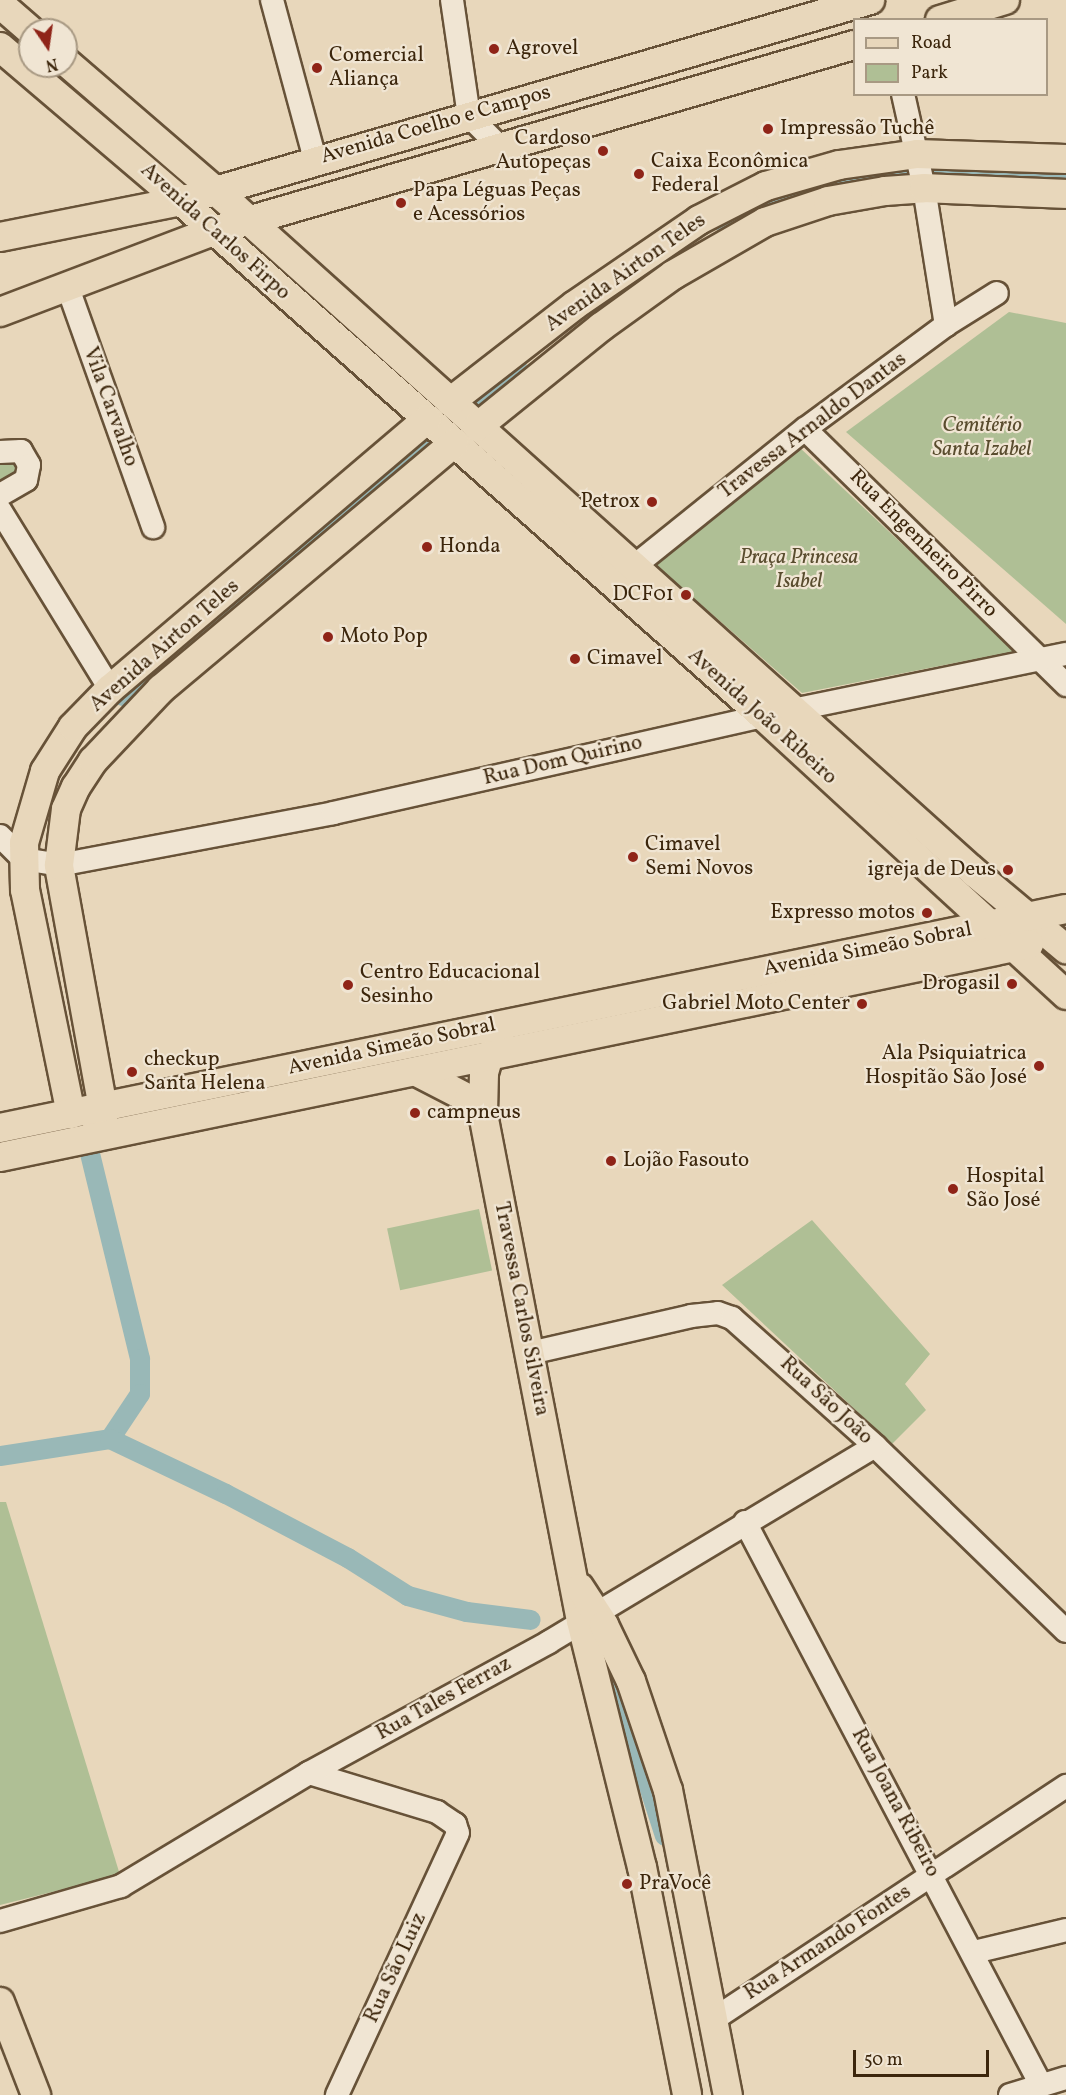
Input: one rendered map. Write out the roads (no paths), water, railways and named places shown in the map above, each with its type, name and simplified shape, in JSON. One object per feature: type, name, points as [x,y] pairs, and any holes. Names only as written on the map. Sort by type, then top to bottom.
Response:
[{"type":"main road","name":"Avenida Coelho e Campos","points":[[0,237],[181,201],[315,159],[870,0]]},
{"type":"main road","points":[[946,18],[1005,0]]},
{"type":"main road","points":[[0,4],[18,20]]},
{"type":"main road","name":"Avenida Coelho e Campos","points":[[0,312],[213,231],[503,150],[853,46]]},
{"type":"main road","name":"Avenida Carlos Firpo","points":[[0,48],[181,201],[213,231],[452,423]]},
{"type":"main road","name":"Avenida Carlos Firpo","points":[[78,72],[250,221],[452,423]]},
{"type":"main road","name":"Avenida Airton Teles","points":[[87,1124],[57,865],[60,836],[71,798],[93,761],[126,723],[452,423],[575,305],[728,204],[766,186],[829,168],[917,155],[1066,159]]},
{"type":"main road","name":"Avenida Airton Teles","points":[[87,1124],[30,924],[25,859],[30,815],[45,771],[73,728],[110,689],[452,423],[601,327],[733,237],[828,201],[924,187],[1066,194]]},
{"type":"main road","name":"Avenida João Ribeiro","points":[[452,423],[634,565],[793,710],[1027,917],[1062,940]]},
{"type":"main road","name":"Avenida João Ribeiro","points":[[452,423],[612,585],[763,716],[1066,994]]},
{"type":"main road","name":"Avenida Simeão Sobral","points":[[0,1157],[87,1124],[600,1005],[1066,909]]},
{"type":"main road","name":"Avenida Simeão Sobral","points":[[0,1128],[87,1124],[417,1072],[1062,940]]},
{"type":"main road","points":[[489,1056],[517,1034],[579,1020],[595,1014],[600,1005]]},
{"type":"main road","name":"Avenida Simeão Sobral","points":[[483,1114],[483,1082],[489,1056]]},
{"type":"main road","points":[[417,1072],[469,1099],[483,1114]]},
{"type":"main road","name":"Travessa Carlos Silveira","points":[[483,1114],[577,1583],[589,1616]]},
{"type":"main road","points":[[0,1150],[87,1124]]},
{"type":"main road","points":[[589,1616],[631,1682],[668,1790],[686,1872],[711,2021],[728,2095]]},
{"type":"main road","points":[[589,1616],[687,2095]]},
{"type":"main road","points":[[0,2002],[36,2095]]},
{"type":"street","points":[[272,0],[315,159]]},
{"type":"street","points":[[453,0],[469,116],[503,150]]},
{"type":"street","points":[[903,96],[924,187],[946,325]]},
{"type":"street","name":"Vila Carvalho","points":[[68,288],[153,526]]},
{"type":"street","name":"Travessa Arnaldo Dantas","points":[[612,585],[805,429],[946,325],[997,293]]},
{"type":"street","name":"Rua Engenheiro Pirro","points":[[805,429],[1039,660]]},
{"type":"street","points":[[0,452],[21,451],[29,465],[26,480],[0,495]]},
{"type":"street","points":[[0,510],[110,689]]},
{"type":"street","name":"Rua Dom Quirino","points":[[57,865],[333,813],[763,716],[1066,654]]},
{"type":"street","points":[[1039,660],[1066,685]]},
{"type":"street","points":[[0,836],[25,859],[57,865]]},
{"type":"street","name":"Rua São João","points":[[530,1353],[718,1313],[744,1325],[876,1446],[1066,1631]]},
{"type":"street","name":"Rua Tales Ferraz","points":[[0,1921],[121,1886],[309,1773],[589,1616],[876,1446]]},
{"type":"street","name":"Rua Joana Ribeiro","points":[[746,1522],[974,1952],[1041,2085]]},
{"type":"street","name":"Rua São Luiz","points":[[309,1773],[437,1812],[455,1824],[456,1842],[337,2095]]},
{"type":"street","name":"Rua Armando Fontes","points":[[711,2021],[1066,1786]]},
{"type":"street","points":[[974,1952],[1066,1930]]},
{"type":"street","points":[[1010,2095],[1066,2078]]},
{"type":"waterway","points":[[723,222],[803,188],[900,174],[1066,173]]},
{"type":"waterway","points":[[123,696],[283,566],[517,367]]},
{"type":"waterway","points":[[84,1129],[140,1359],[140,1394],[110,1439]]},
{"type":"waterway","points":[[0,1456],[110,1439],[226,1494],[348,1558],[408,1596],[467,1612],[531,1620]]},
{"type":"waterway","points":[[613,1675],[665,1836]]},
{"type":"place","name":"Agrovel","points":[[494,49]]},
{"type":"place","name":"Comercial Aliança","points":[[317,68]]},
{"type":"place","name":"Impressão Tuchê","points":[[768,129]]},
{"type":"place","name":"Cardoso Autopeças","points":[[603,151]]},
{"type":"place","name":"Caixa Econômica Federal","points":[[639,174]]},
{"type":"place","name":"Papa Léguas Peças e Acessórios","points":[[401,203]]},
{"type":"place","name":"Petrox","points":[[652,502]]},
{"type":"place","name":"Honda","points":[[427,547]]},
{"type":"place","name":"DCF01","points":[[686,595]]},
{"type":"place","name":"Moto Pop","points":[[328,637]]},
{"type":"place","name":"Cimavel","points":[[575,659]]},
{"type":"place","name":"Cimavel Semi Novos","points":[[633,857]]},
{"type":"place","name":"igreja de Deus","points":[[1008,870]]},
{"type":"place","name":"Expresso motos","points":[[927,913]]},
{"type":"place","name":"Drogasil","points":[[1012,984]]},
{"type":"place","name":"Centro Educacional Sesinho","points":[[348,985]]},
{"type":"place","name":"Gabriel Moto Center","points":[[862,1004]]},
{"type":"place","name":"Ala Psiquiatrica Hospitão São José","points":[[1039,1066]]},
{"type":"place","name":"checkup Santa Helena","points":[[132,1072]]},
{"type":"place","name":"campneus","points":[[415,1113]]},
{"type":"place","name":"Lojão Fasouto","points":[[611,1161]]},
{"type":"place","name":"Hospital São José","points":[[953,1189]]},
{"type":"place","name":"PraVocê","points":[[627,1884]]},
{"type":"park label","name":"Cemitério Santa Izabel","points":[[982,438]]},
{"type":"park label","name":"Praça Princesa Isabel","points":[[799,570]]}]
